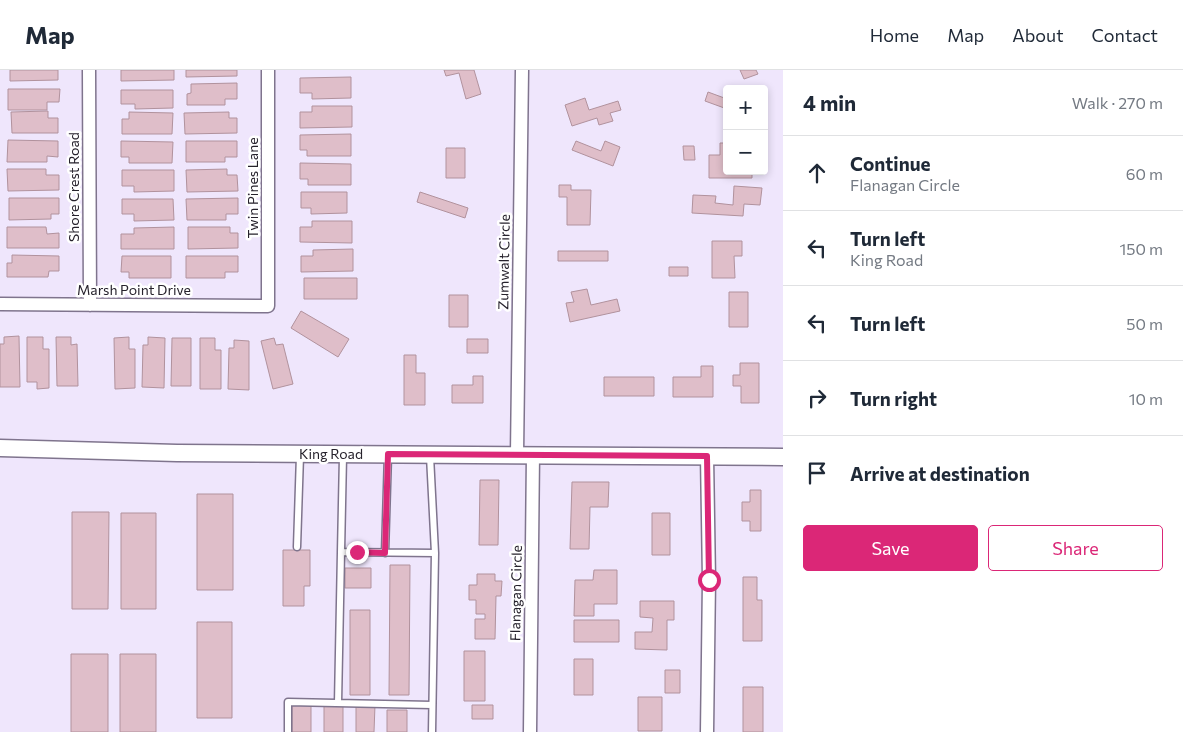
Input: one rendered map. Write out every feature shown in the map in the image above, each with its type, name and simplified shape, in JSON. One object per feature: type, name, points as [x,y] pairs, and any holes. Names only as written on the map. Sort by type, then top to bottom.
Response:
[{"type":"street","name":"Shore Crest Road","points":[[89,70],[90,305]]},
{"type":"street","name":"Twin Pines Lane","points":[[268,70],[268,306]]},
{"type":"street","name":"Zumwalt Circle","points":[[522,70],[525,454]]},
{"type":"street","name":"Marsh Point Drive","points":[[0,304],[268,306]]},
{"type":"street","name":"King Road","points":[[0,448],[177,453],[783,457]]},
{"type":"street","name":"Flanagan Circle","points":[[525,454],[530,732]]},
{"type":"street","points":[[707,456],[709,580],[707,732]]},
{"type":"lane","points":[[298,547],[300,453]]},
{"type":"lane","points":[[338,703],[344,454]]},
{"type":"lane","points":[[385,553],[388,454]]},
{"type":"lane","points":[[430,455],[435,553],[432,732]]},
{"type":"lane","points":[[341,552],[435,553]]},
{"type":"lane","points":[[288,732],[288,702],[432,705]]},
{"type":"building","points":[[10,70],[58,70],[58,80],[10,81]]},
{"type":"building","points":[[121,70],[174,70],[174,80],[121,81]]},
{"type":"building","points":[[186,70],[237,70],[237,76],[186,77]]},
{"type":"building","points":[[444,70],[474,70],[481,94],[466,99],[459,73],[446,76]]},
{"type":"building","points":[[740,70],[756,70],[758,74],[744,79]]},
{"type":"building","points":[[351,77],[351,98],[312,99],[312,93],[300,93],[300,78]]},
{"type":"building","points":[[237,83],[237,99],[225,99],[225,105],[187,105],[187,94],[191,93],[191,84]]},
{"type":"building","points":[[8,89],[60,89],[59,102],[47,102],[47,110],[8,110]]},
{"type":"building","points":[[121,90],[173,90],[173,108],[135,109],[135,104],[121,104]]},
{"type":"building","points":[[708,92],[723,98],[723,108],[705,101]]},
{"type":"building","points":[[585,98],[589,110],[618,101],[621,110],[610,113],[613,121],[599,125],[597,118],[572,126],[565,105]]},
{"type":"building","points":[[312,106],[352,106],[352,127],[300,128],[300,112],[312,112]]},
{"type":"building","points":[[48,111],[48,118],[58,118],[58,133],[12,133],[11,112]]},
{"type":"building","points":[[129,112],[173,113],[172,134],[122,134],[122,119],[129,119]]},
{"type":"building","points":[[229,112],[229,118],[237,118],[237,133],[185,134],[184,113]]},
{"type":"building","points":[[351,134],[351,156],[307,156],[307,150],[300,150],[300,135]]},
{"type":"building","points":[[8,140],[58,141],[58,157],[47,156],[47,162],[7,162]]},
{"type":"building","points":[[121,141],[173,142],[172,163],[129,163],[129,157],[121,157]]},
{"type":"building","points":[[186,141],[237,141],[237,157],[225,157],[225,162],[186,162]]},
{"type":"building","points":[[576,141],[601,151],[605,141],[620,147],[613,166],[572,150]]},
{"type":"building","points":[[720,143],[723,143],[723,175],[752,175],[752,178],[709,178],[709,155],[720,155]]},
{"type":"building","points":[[683,146],[694,146],[695,160],[684,160]]},
{"type":"building","points":[[446,148],[465,148],[465,178],[446,178]]},
{"type":"building","points":[[300,163],[351,164],[351,185],[308,185],[308,179],[300,179]]},
{"type":"building","points":[[7,169],[46,169],[46,175],[59,175],[59,190],[8,191]]},
{"type":"building","points":[[227,169],[227,175],[237,175],[238,191],[187,192],[186,170]]},
{"type":"building","points":[[122,170],[174,170],[174,191],[134,192],[134,186],[122,186]]},
{"type":"building","points":[[559,185],[571,185],[571,190],[591,190],[590,225],[567,225],[567,197],[559,197]]},
{"type":"building","points":[[734,186],[762,188],[760,205],[744,204],[743,216],[692,213],[693,195],[716,196],[715,203],[733,205]]},
{"type":"building","points":[[301,192],[347,192],[347,213],[311,214],[311,208],[301,208]]},
{"type":"building","points":[[420,192],[468,208],[465,218],[417,202]]},
{"type":"building","points":[[9,198],[59,198],[59,214],[51,214],[51,219],[9,220]]},
{"type":"building","points":[[238,198],[238,214],[226,214],[226,220],[187,220],[186,199]]},
{"type":"building","points":[[122,199],[173,199],[174,220],[134,221],[134,214],[122,214]]},
{"type":"building","points":[[312,221],[352,221],[352,243],[300,242],[300,227],[312,227]]},
{"type":"building","points":[[7,227],[46,227],[47,234],[59,233],[59,248],[7,248]]},
{"type":"building","points":[[174,227],[174,249],[121,249],[121,234],[134,234],[134,228]]},
{"type":"building","points":[[188,227],[230,227],[230,233],[238,233],[238,248],[188,249]]},
{"type":"building","points":[[712,241],[742,241],[742,256],[734,256],[735,278],[712,278]]},
{"type":"building","points":[[353,249],[353,271],[301,272],[301,256],[313,256],[313,250]]},
{"type":"building","points":[[558,251],[608,251],[608,261],[558,261]]},
{"type":"building","points":[[12,255],[59,256],[59,271],[49,271],[48,277],[7,277],[7,263],[12,263]]},
{"type":"building","points":[[122,256],[171,256],[171,278],[129,278],[129,272],[121,272]]},
{"type":"building","points":[[186,256],[238,256],[238,272],[225,272],[225,278],[186,278]]},
{"type":"building","points":[[669,267],[688,267],[688,276],[669,276]]},
{"type":"building","points":[[304,278],[357,278],[357,299],[304,299]]},
{"type":"building","points":[[587,289],[591,305],[617,299],[620,311],[570,322],[566,303],[574,302],[571,292]]},
{"type":"building","points":[[729,292],[748,292],[748,327],[729,327]]},
{"type":"building","points":[[449,295],[468,295],[468,327],[449,327]]},
{"type":"building","points":[[301,311],[349,339],[338,357],[291,328]]},
{"type":"building","points":[[19,336],[20,387],[0,387],[0,344],[4,344],[4,337]]},
{"type":"building","points":[[27,337],[43,337],[43,349],[49,349],[49,388],[37,389],[37,382],[27,382]]},
{"type":"building","points":[[56,337],[71,337],[71,345],[77,344],[78,386],[57,386]]},
{"type":"building","points":[[129,337],[129,349],[135,349],[135,388],[115,389],[114,338]]},
{"type":"building","points":[[148,337],[165,338],[164,388],[142,387],[143,345],[148,345]]},
{"type":"building","points":[[172,338],[191,338],[191,386],[171,386]]},
{"type":"building","points":[[200,338],[215,338],[215,350],[221,350],[221,389],[200,389]]},
{"type":"building","points":[[274,338],[276,345],[283,344],[293,384],[273,389],[261,341]]},
{"type":"building","points":[[467,339],[488,339],[488,353],[467,353]]},
{"type":"building","points":[[234,340],[249,341],[249,390],[228,389],[229,348],[234,348]]},
{"type":"building","points":[[404,355],[416,355],[416,373],[425,373],[425,405],[404,405]]},
{"type":"building","points":[[740,363],[759,363],[759,403],[741,403],[741,386],[733,386],[733,375],[740,375]]},
{"type":"building","points":[[701,366],[713,366],[713,397],[673,397],[673,377],[701,377]]},
{"type":"building","points":[[473,376],[483,376],[483,403],[452,403],[452,385],[473,385]]},
{"type":"building","points":[[604,377],[654,377],[654,396],[604,396]]},
{"type":"building","points":[[480,480],[499,480],[498,545],[479,545]]},
{"type":"building","points":[[572,482],[609,482],[608,507],[590,507],[589,549],[570,549]]},
{"type":"building","points":[[750,490],[761,490],[761,531],[750,531],[750,521],[742,521],[742,502],[750,502]]},
{"type":"building","points":[[197,494],[233,494],[233,590],[197,590]]},
{"type":"building","points":[[72,512],[109,512],[108,609],[72,609]]},
{"type":"building","points":[[121,513],[156,513],[156,609],[121,609]]},
{"type":"building","points":[[652,513],[670,513],[670,555],[652,555]]},
{"type":"building","points":[[283,550],[310,550],[310,586],[304,586],[304,606],[283,606]]},
{"type":"building","points":[[390,565],[410,565],[409,695],[389,695]]},
{"type":"building","points":[[345,568],[371,568],[371,588],[345,588]]},
{"type":"building","points":[[594,570],[617,570],[617,604],[594,604],[594,616],[574,616],[575,580],[593,580]]},
{"type":"building","points":[[477,574],[495,574],[495,581],[502,581],[501,596],[496,596],[495,639],[475,639],[475,619],[485,619],[485,614],[476,614],[476,600],[469,600],[469,585],[477,585]]},
{"type":"building","points":[[743,577],[757,577],[757,600],[762,600],[762,641],[743,641]]},
{"type":"building","points":[[640,601],[674,601],[674,620],[667,620],[667,650],[635,649],[635,632],[652,632],[653,618],[640,617]]},
{"type":"building","points":[[350,610],[370,610],[370,695],[350,695]]},
{"type":"building","points":[[574,620],[619,620],[619,642],[574,642]]},
{"type":"building","points":[[197,622],[232,622],[232,718],[197,718]]},
{"type":"building","points":[[464,651],[485,651],[485,701],[464,701]]},
{"type":"building","points":[[71,654],[108,654],[108,732],[71,732]]},
{"type":"building","points":[[120,654],[156,654],[156,732],[120,732]]},
{"type":"building","points":[[574,659],[593,659],[593,695],[574,695]]},
{"type":"building","points":[[665,670],[680,670],[680,693],[665,693]]},
{"type":"building","points":[[743,687],[763,687],[763,732],[743,732]]},
{"type":"building","points":[[638,697],[662,697],[662,731],[638,731]]},
{"type":"building","points":[[292,704],[311,704],[311,732],[292,732]]},
{"type":"building","points":[[324,704],[343,704],[343,732],[324,732]]},
{"type":"building","points":[[356,705],[375,705],[374,732],[356,732]]},
{"type":"building","points":[[472,705],[493,705],[493,719],[472,719]]},
{"type":"building","points":[[387,710],[407,710],[407,732],[387,732]]},
{"type":"route","points":[[357,552],[385,553],[388,454],[707,456],[709,580]]}]
